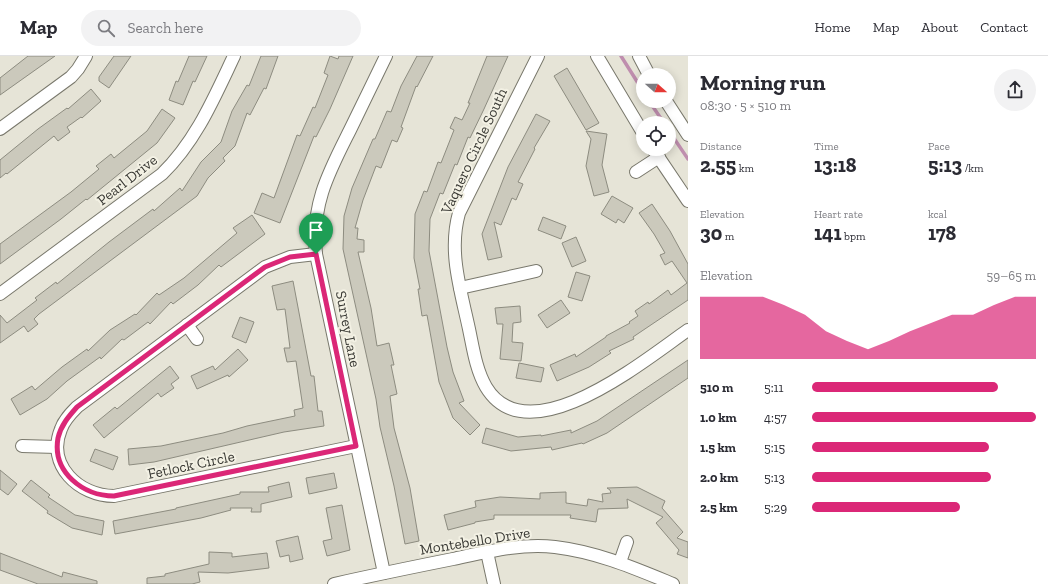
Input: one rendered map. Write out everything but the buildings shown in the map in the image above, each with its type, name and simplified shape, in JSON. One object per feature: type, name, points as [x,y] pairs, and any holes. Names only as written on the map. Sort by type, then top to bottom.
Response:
[{"type":"street","points":[[0,129],[70,77],[78,69],[86,56]]},
{"type":"street","name":"Pearl Drive","points":[[0,294],[172,165],[182,153],[200,125],[234,56]]},
{"type":"street","name":"Surrey Lane","points":[[384,573],[316,254],[316,218],[322,189],[386,56]]},
{"type":"street","name":"Vaquero Circle South","points":[[538,56],[460,213],[456,226],[454,253],[460,288],[477,366],[486,386],[493,396],[502,404],[527,412],[557,408],[589,395],[688,330]]},
{"type":"street","points":[[596,56],[636,122]]},
{"type":"street","points":[[639,56],[645,68]]},
{"type":"street","points":[[671,108],[687,133]]},
{"type":"street","points":[[636,172],[653,156]]},
{"type":"street","points":[[658,156],[688,201]]},
{"type":"street","name":"Fetlock Circle","points":[[316,254],[290,257],[265,267],[187,325],[77,407],[61,428],[57,447],[63,468],[80,487],[96,495],[114,496],[356,446]]},
{"type":"street","points":[[460,288],[536,271]]},
{"type":"street","points":[[187,325],[197,339]]},
{"type":"street","points":[[22,446],[57,447]]},
{"type":"street","points":[[620,562],[627,542]]},
{"type":"street","name":"Montebello Drive","points":[[334,584],[487,552],[522,547],[553,547],[598,555],[620,562],[673,584]]},
{"type":"street","points":[[487,552],[494,584]]},
{"type":"waterway","points":[[621,56],[636,80]]},
{"type":"waterway","points":[[654,108],[659,116]]},
{"type":"waterway","points":[[676,141],[688,159]]},
{"type":"route","points":[[316,254],[356,446],[114,496],[102,496],[90,493],[80,487],[70,477],[63,468],[57,447],[61,428],[67,418],[77,407],[265,267],[276,261],[290,257],[316,254]]}]
